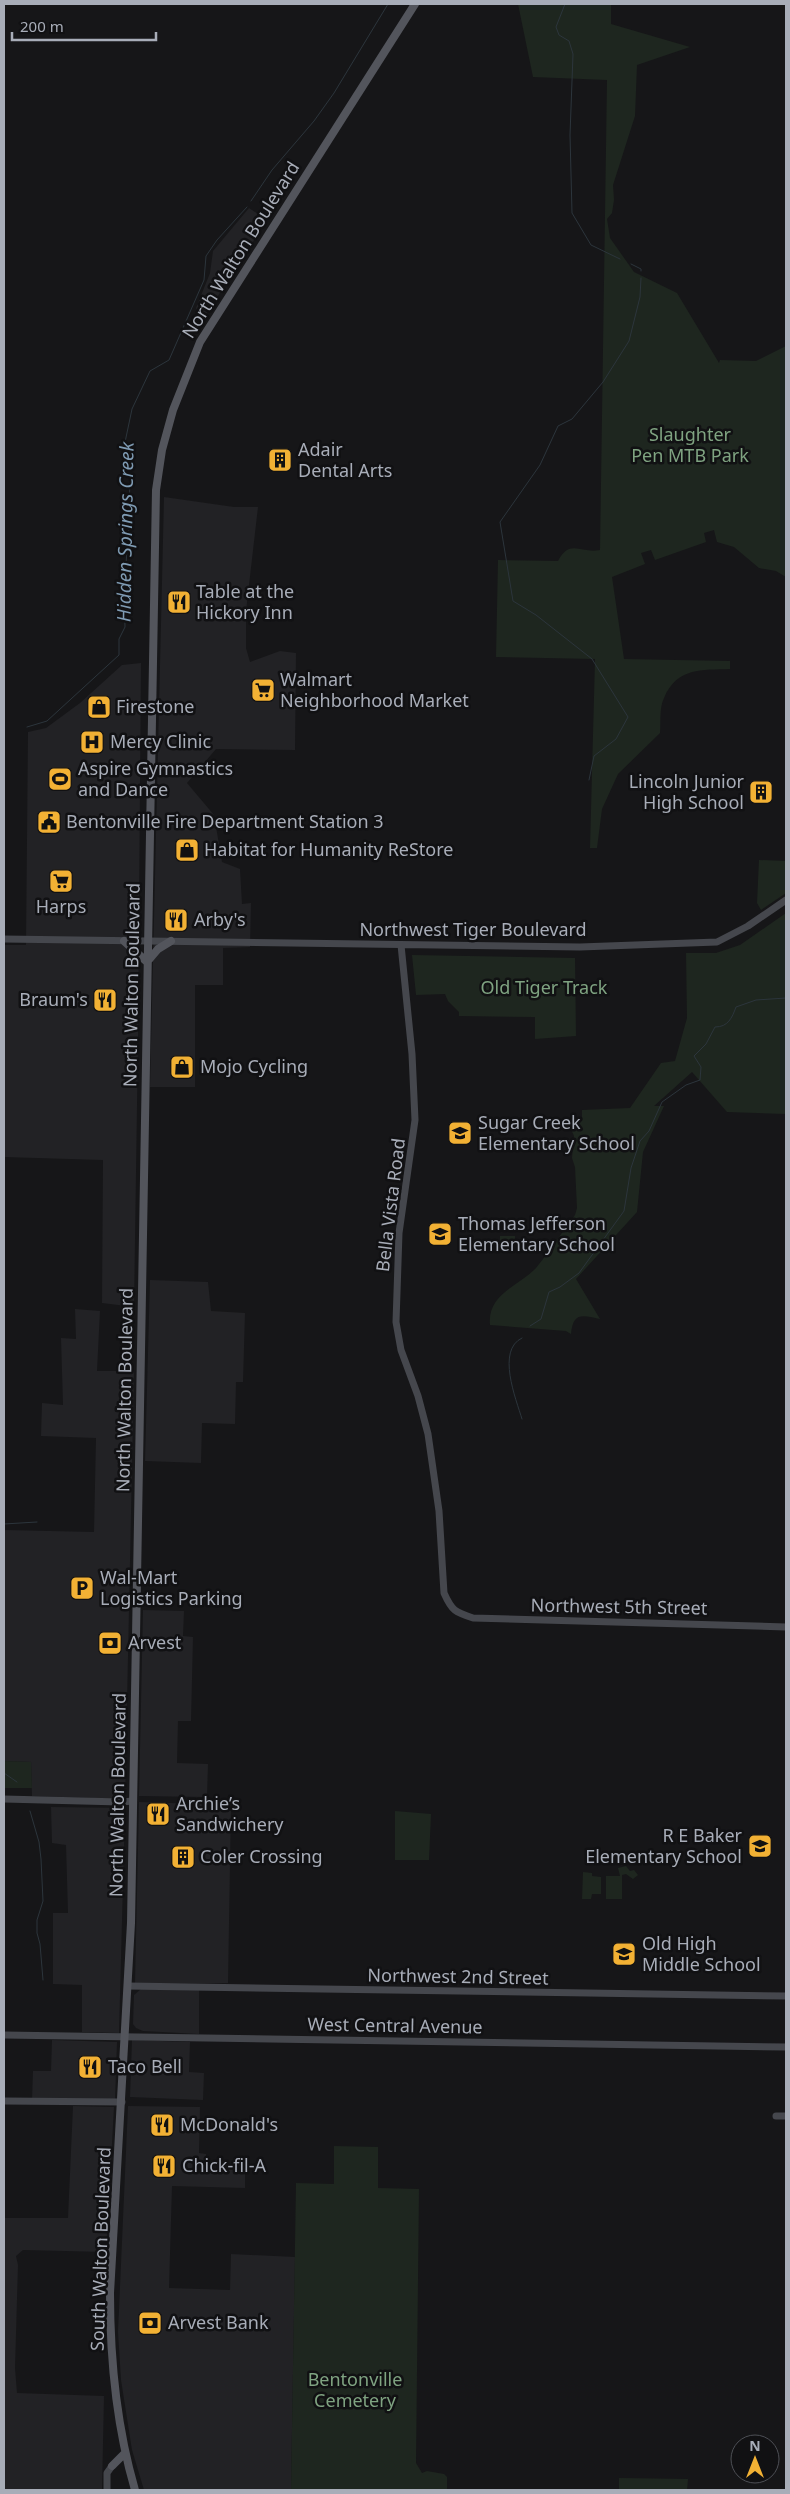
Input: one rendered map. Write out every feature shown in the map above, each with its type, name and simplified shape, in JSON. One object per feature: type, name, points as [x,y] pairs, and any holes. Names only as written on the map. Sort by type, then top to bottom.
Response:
[{"type":"main road","name":"North Walton Boulevard","points":[[126,2036],[133,1801],[154,512],[162,450],[182,382],[209,326],[415,4]]},
{"type":"main road","points":[[124,941],[147,962],[158,949],[171,941]]},
{"type":"main road","name":"South Walton Boulevard","points":[[126,2036],[110,2293],[110,2340],[114,2392],[125,2453],[135,2490]]},
{"type":"main road","points":[[112,2466],[125,2453]]},
{"type":"main road","points":[[112,2466],[129,2470]]},
{"type":"street","name":"Northwest Tiger Boulevard","points":[[4,939],[580,947],[717,942],[748,926],[786,900]]},
{"type":"street","name":"Bella Vista Road","points":[[400,945],[412,1054],[415,1120],[399,1233],[396,1322],[401,1350],[418,1396],[428,1434],[439,1511],[444,1593],[453,1611]]},
{"type":"street","name":"Northwest 5th Street","points":[[453,1611],[473,1618],[786,1627]]},
{"type":"street","points":[[4,1799],[133,1801]]},
{"type":"street","name":"Northwest 2nd Street","points":[[128,1986],[786,1996]]},
{"type":"street","name":"West Central Avenue","points":[[4,2035],[786,2046]]},
{"type":"street","points":[[4,2101],[122,2102]]},
{"type":"street","points":[[776,2116],[786,2116]]},
{"type":"street","points":[[107,2490],[107,2473],[112,2466]]},
{"type":"shaded area","points":[[249,208],[267,220],[203,319],[196,308],[210,273],[213,251]]},
{"type":"shaded area","points":[[164,497],[234,507],[258,507],[246,611],[246,648],[250,662],[280,651],[296,653],[295,750],[216,749],[187,783],[214,815],[222,862],[240,869],[242,904],[251,903],[250,947],[223,948],[223,985],[195,985],[195,1087],[150,1087]]},
{"type":"shaded area","points":[[141,663],[134,1307],[102,1303],[103,1160],[4,1157],[4,945],[26,945],[28,732],[46,728],[80,703],[122,665]]},
{"type":"shaded area","points":[[150,1280],[208,1282],[211,1311],[245,1313],[243,1382],[236,1382],[235,1424],[202,1423],[201,1463],[145,1461]]},
{"type":"shaded area","points":[[75,1309],[100,1311],[97,1371],[134,1371],[125,1799],[32,1796],[31,1762],[4,1761],[4,1530],[94,1532],[96,1438],[41,1436],[42,1403],[63,1405],[61,1338],[76,1339]]},
{"type":"shaded area","points":[[143,1610],[184,1611],[183,1636],[193,1637],[191,1721],[178,1721],[177,1763],[208,1764],[207,1797],[139,1796]]},
{"type":"shaded area","points":[[139,1802],[231,1805],[228,1983],[135,1983]]},
{"type":"shaded area","points":[[51,1807],[125,1808],[119,2033],[82,2032],[82,1985],[53,1984],[53,1913],[68,1913],[66,1845],[52,1843]]},
{"type":"shaded area","points":[[141,1989],[199,1990],[199,2034],[143,2031],[136,2028],[133,2024],[134,1995]]},
{"type":"shaded area","points":[[52,2040],[117,2042],[115,2101],[32,2100],[33,2071],[51,2071]]},
{"type":"shaded area","points":[[132,2040],[190,2042],[189,2072],[204,2073],[203,2100],[130,2097]]},
{"type":"shaded area","points":[[73,2106],[114,2107],[106,2252],[23,2250],[16,2256],[18,2265],[15,2368],[17,2393],[104,2396],[102,2490],[4,2490],[4,2218],[68,2218]]},
{"type":"shaded area","points":[[128,2106],[200,2107],[199,2153],[206,2154],[206,2168],[245,2169],[245,2188],[172,2186],[169,2288],[230,2290],[231,2254],[295,2257],[291,2490],[144,2490],[132,2450],[121,2380],[118,2332]]},
{"type":"green space","name":"Slaughter Pen MTB Park","points":[[518,4],[611,4],[611,24],[690,47],[637,65],[635,116],[613,185],[614,200],[612,213],[607,219],[610,238],[634,272],[677,293],[719,363],[720,360],[756,361],[786,346],[786,577],[776,571],[759,568],[734,547],[717,542],[714,530],[704,533],[706,542],[655,560],[651,550],[641,553],[645,564],[612,577],[624,659],[730,661],[730,669],[691,672],[683,675],[669,688],[661,706],[660,733],[618,774],[602,809],[597,848],[590,848],[595,659],[496,657],[498,560],[558,561],[562,554],[572,548],[600,550],[607,80],[533,77]]},
{"type":"green space","points":[[759,860],[786,861],[786,893],[761,910],[757,903]]},
{"type":"green space","points":[[786,913],[786,1114],[727,1112],[692,1072],[654,1106],[664,1106],[643,1152],[637,1212],[576,1279],[600,1319],[583,1316],[576,1319],[571,1334],[566,1331],[490,1325],[490,1314],[499,1298],[536,1268],[575,1215],[577,1208],[575,1167],[572,1158],[574,1136],[571,1129],[573,1121],[582,1121],[582,1110],[630,1108],[661,1063],[675,1061],[687,1018],[686,953],[716,953],[740,945]]},
{"type":"green space","name":"Old Tiger Track","points":[[412,955],[575,958],[576,1036],[535,1039],[535,1017],[459,1016],[459,1012],[448,1001],[445,994],[416,995]]},
{"type":"green space","points":[[500,1236],[515,1236],[515,1240],[523,1240],[522,1250],[500,1250]]},
{"type":"green space","points":[[4,1761],[31,1762],[32,1788],[4,1788]]},
{"type":"green space","points":[[395,1811],[431,1814],[429,1860],[395,1860]]},
{"type":"green space","points":[[626,1866],[630,1871],[634,1870],[638,1875],[633,1879],[626,1874],[622,1875],[622,1899],[606,1899],[606,1876],[620,1876],[618,1868]]},
{"type":"green space","points":[[583,1872],[601,1877],[601,1894],[592,1894],[591,1899],[582,1899]]},
{"type":"green space","name":"Bentonville Cemetery","points":[[334,2146],[378,2147],[378,2188],[419,2189],[416,2463],[422,2473],[427,2471],[444,2474],[447,2477],[447,2490],[291,2490],[296,2183],[334,2184]]},
{"type":"green space","points":[[619,2478],[688,2479],[687,2490],[619,2490]]},
{"type":"waterway","name":"Hidden Springs Creek","points":[[251,201],[272,170],[314,121],[334,93],[388,4]]},
{"type":"waterway","points":[[565,4],[556,27],[559,35],[569,41],[573,54],[570,135],[572,213],[591,245],[620,259]]},
{"type":"waterway","name":"Hidden Springs Creek","points":[[27,727],[47,721],[119,655],[119,639],[125,627],[124,589],[129,525],[130,470],[124,447],[132,409],[150,371],[169,360],[204,280],[206,256],[217,240],[247,207]]},
{"type":"waterway","points":[[631,264],[641,269],[641,271]]},
{"type":"waterway","points":[[589,780],[594,756],[616,739],[628,717],[592,659],[536,615],[513,601],[500,522],[540,465],[558,426],[572,419],[603,382],[629,341],[640,297],[641,278]]},
{"type":"waterway","points":[[530,1326],[541,1319],[549,1292],[560,1287],[579,1273],[624,1211],[631,1168],[640,1141],[649,1131],[662,1102],[686,1085],[700,1080],[701,1067],[694,1056],[706,1044],[715,1027],[726,1024],[736,1007],[756,1000],[786,998]]},
{"type":"waterway","points":[[522,1338],[514,1344],[510,1353],[509,1364],[510,1376],[522,1419]]},
{"type":"waterway","points":[[4,1524],[37,1522]]},
{"type":"waterway","points":[[4,1773],[17,1782]]},
{"type":"waterway","points":[[30,1811],[39,1842],[41,1859],[43,1901],[37,1920],[37,1933],[40,1944],[43,1980]]},
{"type":"place","name":"Adair Dental Arts","points":[[280,460]]},
{"type":"place","name":"Table at the Hickory Inn","points":[[179,602]]},
{"type":"place","name":"Walmart Neighborhood Market","points":[[263,690]]},
{"type":"place","name":"Firestone","points":[[99,707]]},
{"type":"place","name":"Mercy Clinic","points":[[92,742]]},
{"type":"place","name":"Aspire Gymnastics and Dance","points":[[60,779]]},
{"type":"place","name":"Lincoln Junior High School","points":[[761,792]]},
{"type":"place","name":"Bentonville Fire Department Station 3","points":[[49,822]]},
{"type":"place","name":"Habitat for Humanity ReStore","points":[[187,850]]},
{"type":"place","name":"Harps","points":[[61,881]]},
{"type":"place","name":"Arby's","points":[[176,920]]},
{"type":"place","name":"Braum's","points":[[105,1000]]},
{"type":"place","name":"Mojo Cycling","points":[[182,1067]]},
{"type":"place","name":"Sugar Creek Elementary School","points":[[460,1133]]},
{"type":"place","name":"Thomas Jefferson Elementary School","points":[[440,1234]]},
{"type":"place","name":"Wal-Mart Logistics Parking","points":[[82,1588]]},
{"type":"place","name":"Arvest","points":[[110,1643]]},
{"type":"place","name":"Archie’s Sandwichery","points":[[158,1814]]},
{"type":"place","name":"R E Baker Elementary School","points":[[760,1846]]},
{"type":"place","name":"Coler Crossing","points":[[183,1857]]},
{"type":"place","name":"Old High Middle School","points":[[624,1954]]},
{"type":"place","name":"Taco Bell","points":[[90,2067]]},
{"type":"place","name":"McDonald's","points":[[162,2125]]},
{"type":"place","name":"Chick-fil-A","points":[[164,2166]]},
{"type":"place","name":"Arvest Bank","points":[[150,2323]]}]
